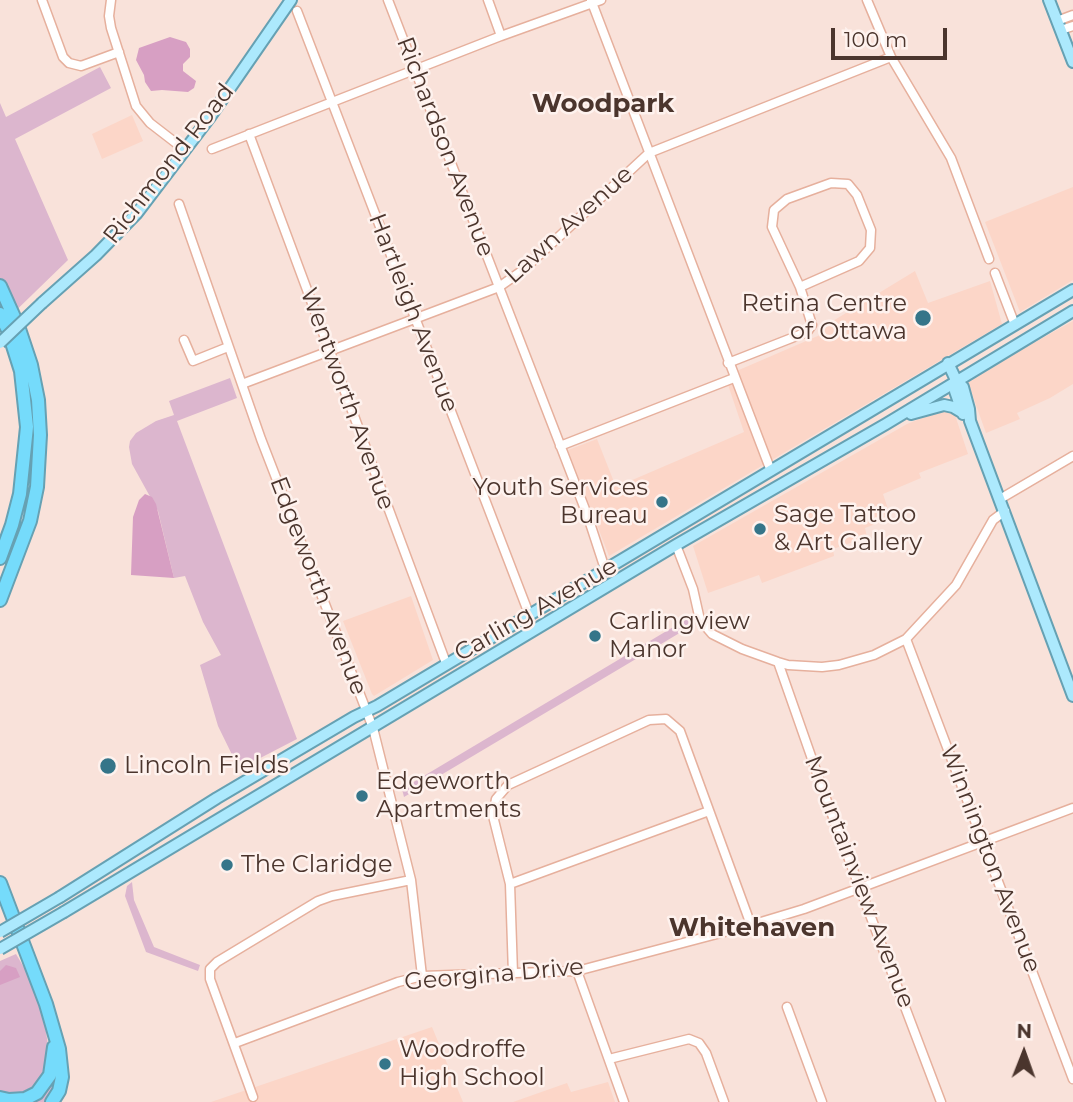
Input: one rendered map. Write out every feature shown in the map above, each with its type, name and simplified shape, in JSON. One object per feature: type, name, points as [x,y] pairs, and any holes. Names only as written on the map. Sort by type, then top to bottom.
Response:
[{"type":"highway","points":[[0,286],[18,326],[31,365],[38,400],[40,435],[37,487],[30,521],[0,600]]},
{"type":"highway","points":[[0,314],[21,371],[27,427],[20,494],[0,558]]},
{"type":"highway","points":[[0,883],[41,991],[61,1058],[62,1077],[59,1091],[52,1102]]},
{"type":"highway","points":[[0,1098],[25,1099],[42,1088],[52,1068],[55,1037]]},
{"type":"main road","name":"Richmond Road","points":[[0,343],[127,223],[185,150],[291,0]]},
{"type":"main road","points":[[1049,0],[1073,62]]},
{"type":"main road","name":"Carling Avenue","points":[[0,932],[218,798],[1073,290]]},
{"type":"main road","name":"Carling Avenue","points":[[0,949],[1073,311]]},
{"type":"main road","points":[[948,363],[956,380],[963,387],[966,417],[1005,512],[1073,696]]},
{"type":"main road","points":[[886,424],[937,406],[948,405],[966,417]]},
{"type":"street","points":[[42,0],[63,57],[69,63],[81,66],[119,52]]},
{"type":"street","points":[[111,0],[110,22],[139,111],[154,127],[185,150]]},
{"type":"street","name":"Richardson Avenue","points":[[388,0],[605,569]]},
{"type":"street","points":[[488,0],[501,36]]},
{"type":"street","points":[[867,0],[891,57],[951,158],[989,259]]},
{"type":"street","points":[[212,149],[595,1],[649,153],[771,471]]},
{"type":"street","name":"Hartleigh Avenue","points":[[297,11],[529,614]]},
{"type":"street","points":[[1059,26],[1073,15]]},
{"type":"street","points":[[1059,26],[1073,26]]},
{"type":"street","name":"Lawn Avenue","points":[[242,384],[499,287],[523,270],[649,153],[891,57]]},
{"type":"street","name":"Wentworth Avenue","points":[[249,134],[446,663]]},
{"type":"street","points":[[728,363],[807,332],[812,325],[800,287],[772,227],[774,210],[787,199],[831,183],[848,184],[857,195],[871,230],[870,248],[859,261],[800,287]]},
{"type":"street","name":"Edgeworth Avenue","points":[[179,204],[261,439],[373,728],[411,880],[422,976]]},
{"type":"street","points":[[995,273],[1015,325]]},
{"type":"street","points":[[184,340],[192,361],[228,347]]},
{"type":"street","points":[[559,446],[734,378]]},
{"type":"street","points":[[1000,499],[1073,456]]},
{"type":"street","points":[[676,545],[693,589],[700,620],[712,634],[778,662],[822,667],[839,665],[874,654],[906,639],[956,585],[993,520],[1005,512]]},
{"type":"street","name":"Winnington Avenue","points":[[906,639],[1073,1079]]},
{"type":"street","name":"Mountainview Avenue","points":[[778,662],[825,796],[941,1102]]},
{"type":"street","points":[[513,974],[510,884],[493,816],[496,799],[508,785],[649,720],[666,719],[680,731],[751,925]]},
{"type":"street","name":"Georgina Drive","points":[[235,1043],[398,982],[422,976],[577,971],[751,925],[862,888],[1073,808]]},
{"type":"street","points":[[510,884],[709,811]]},
{"type":"street","points":[[253,1097],[210,979],[210,970],[217,962],[325,898],[411,880]]},
{"type":"street","points":[[577,971],[624,1102]]},
{"type":"street","points":[[787,1007],[822,1102]]},
{"type":"street","points":[[609,1059],[689,1039],[699,1043],[706,1053],[724,1102]]},
{"type":"shaded area","points":[[170,37],[186,42],[190,49],[190,57],[183,64],[183,71],[196,81],[194,88],[188,92],[151,91],[136,60],[139,48]]},
{"type":"shaded area","points":[[100,67],[111,88],[15,139],[68,260],[0,326],[0,103],[6,117]]},
{"type":"shaded area","points":[[132,115],[143,141],[102,159],[92,134]]},
{"type":"shaded area","points":[[1073,187],[1073,280],[1020,312],[985,222]]},
{"type":"shaded area","points":[[915,271],[928,303],[990,281],[1002,324],[609,556],[568,450],[597,439],[616,487],[744,432],[725,376],[820,335],[823,327]]},
{"type":"shaded area","points":[[1073,321],[1073,384],[1017,413],[1020,419],[986,433],[967,380]]},
{"type":"shaded area","points":[[230,378],[237,398],[177,421],[297,739],[239,769],[218,726],[200,665],[221,655],[203,622],[185,576],[174,578],[158,511],[132,464],[129,447],[136,433],[156,421],[174,415],[169,401]]},
{"type":"shaded area","points":[[941,411],[949,411],[955,415],[968,454],[919,473],[921,478],[883,494],[891,518],[865,528],[867,537],[833,549],[834,556],[762,583],[759,575],[708,593],[693,546],[907,424]]},
{"type":"shaded area","points":[[145,494],[152,497],[156,504],[174,578],[131,575],[133,517],[139,500]]},
{"type":"shaded area","points":[[411,596],[433,660],[374,696],[343,621]]},
{"type":"shaded area","points":[[690,617],[693,625],[404,797],[402,789]]},
{"type":"shaded area","points":[[132,882],[134,900],[154,947],[200,965],[198,971],[146,952],[125,896],[127,886]]},
{"type":"shaded area","points":[[16,954],[32,981],[44,1018],[57,1076],[51,1095],[44,1102],[0,1102],[0,961]]},
{"type":"shaded area","points":[[6,965],[16,968],[20,977],[0,985],[0,971]]},
{"type":"shaded area","name":"Woodroffe High School","points":[[432,1027],[463,1102],[211,1102]]},
{"type":"shaded area","points":[[608,1082],[615,1102],[513,1102],[567,1083],[571,1092]]},
{"type":"place","name":"Retina Centre of Ottawa","points":[[923,318]]},
{"type":"place","name":"Youth Services Bureau","points":[[662,502]]},
{"type":"place","name":"Sage Tattoo & Art Gallery","points":[[760,529]]},
{"type":"place","name":"Carlingview Manor","points":[[595,636]]},
{"type":"place","name":"Lincoln Fields","points":[[108,766]]},
{"type":"place","name":"Edgeworth Apartments","points":[[362,796]]},
{"type":"place","name":"The Claridge","points":[[227,865]]},
{"type":"place","name":"Woodroffe High School","points":[[385,1064]]},
{"type":"district","name":"Woodpark","points":[[603,104]]},
{"type":"district","name":"Whitehaven","points":[[752,928]]}]
